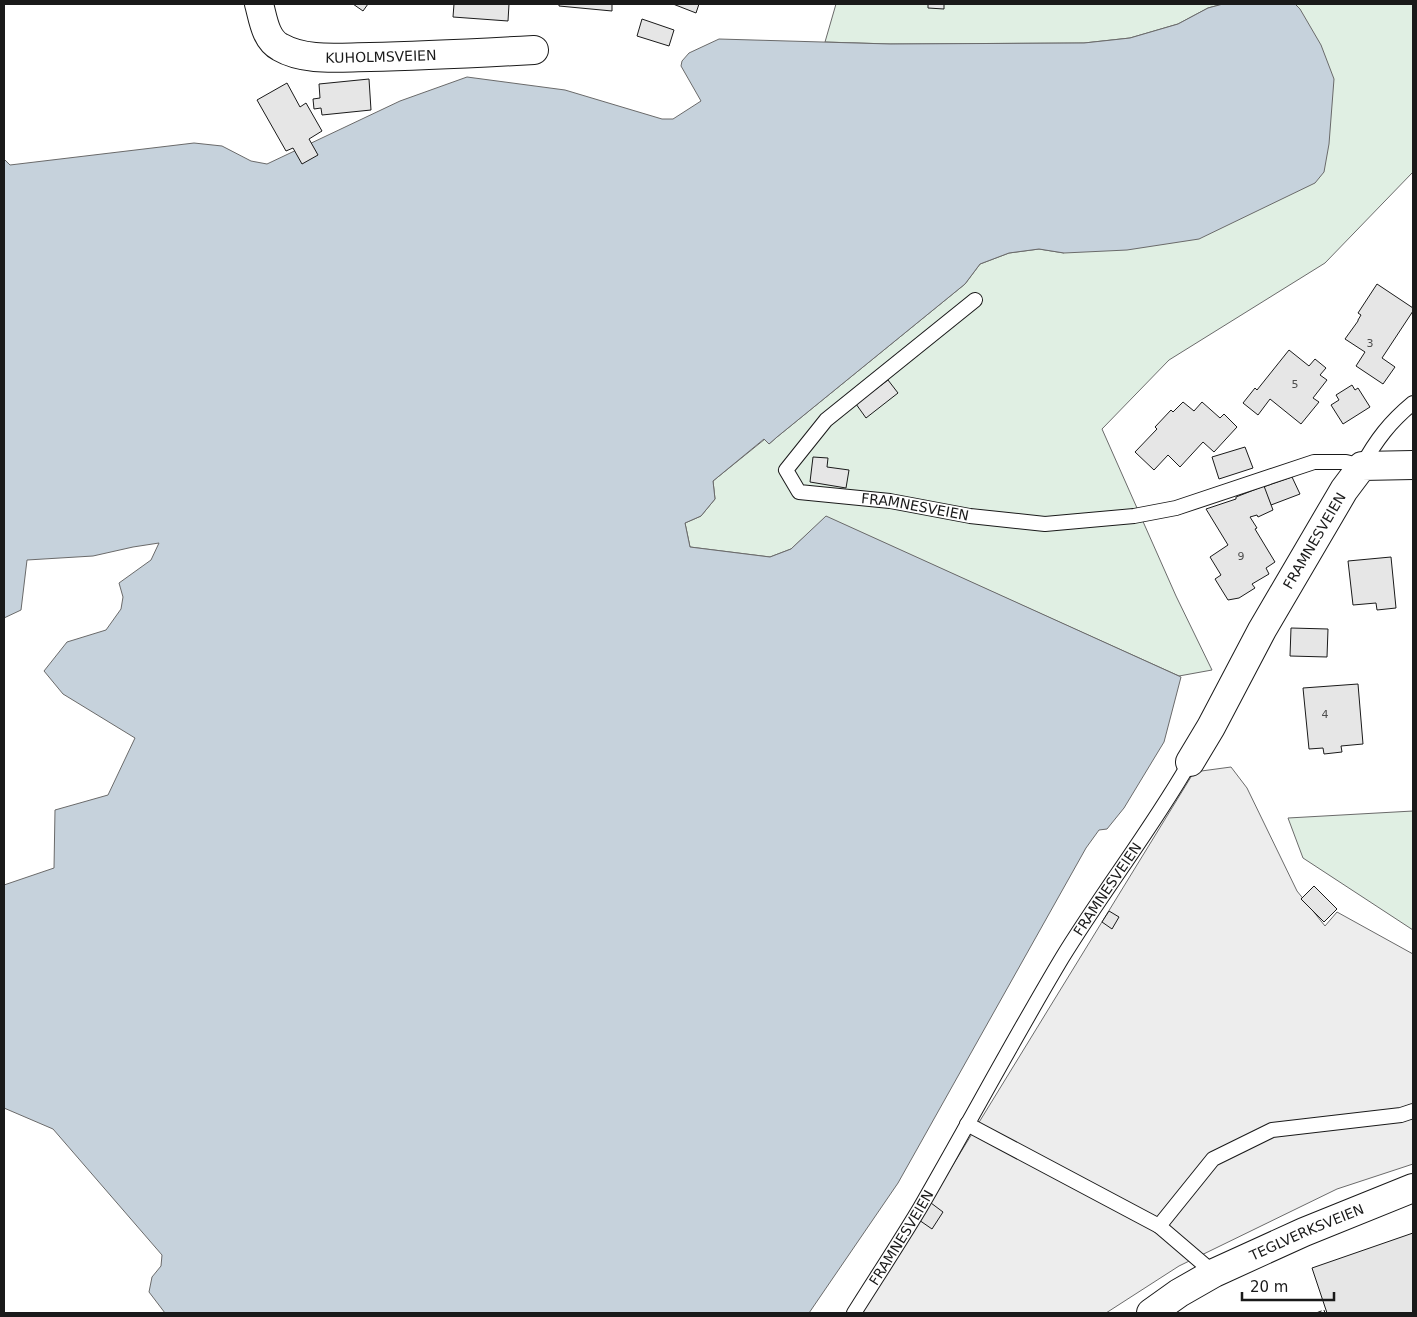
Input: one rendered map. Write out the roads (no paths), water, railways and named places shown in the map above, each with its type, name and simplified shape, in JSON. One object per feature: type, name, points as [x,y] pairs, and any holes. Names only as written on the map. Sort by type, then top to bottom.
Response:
[{"type":"street","name":"KUHOLMSVEIEN","points":[[259,4],[267,33],[278,47],[298,55],[325,58],[404,57],[534,50]]},
{"type":"street","name":"FRAMNESVEIEN","points":[[1190,762],[1211,727],[1262,630],[1344,490],[1362,466],[1413,465]]},
{"type":"street","name":"TEGLVERKSVEIEN","points":[[1151,1313],[1179,1293],[1214,1273],[1304,1232],[1413,1188]]},
{"type":"lane","name":"FRAMNESVEIEN","points":[[975,300],[826,420],[786,470],[799,492],[890,501],[970,516],[1045,524],[1134,516],[1176,508],[1314,462],[1346,462],[1362,466],[1374,445],[1392,423],[1413,403]]},
{"type":"lane","name":"FRAMNESVEIEN","points":[[854,1313],[919,1209],[1025,1021],[1094,906],[1176,788],[1190,762]]},
{"type":"lane","points":[[1159,1226],[1213,1159],[1272,1130],[1401,1115],[1413,1111]]},
{"type":"lane","points":[[967,1124],[1159,1226],[1214,1273]]}]
